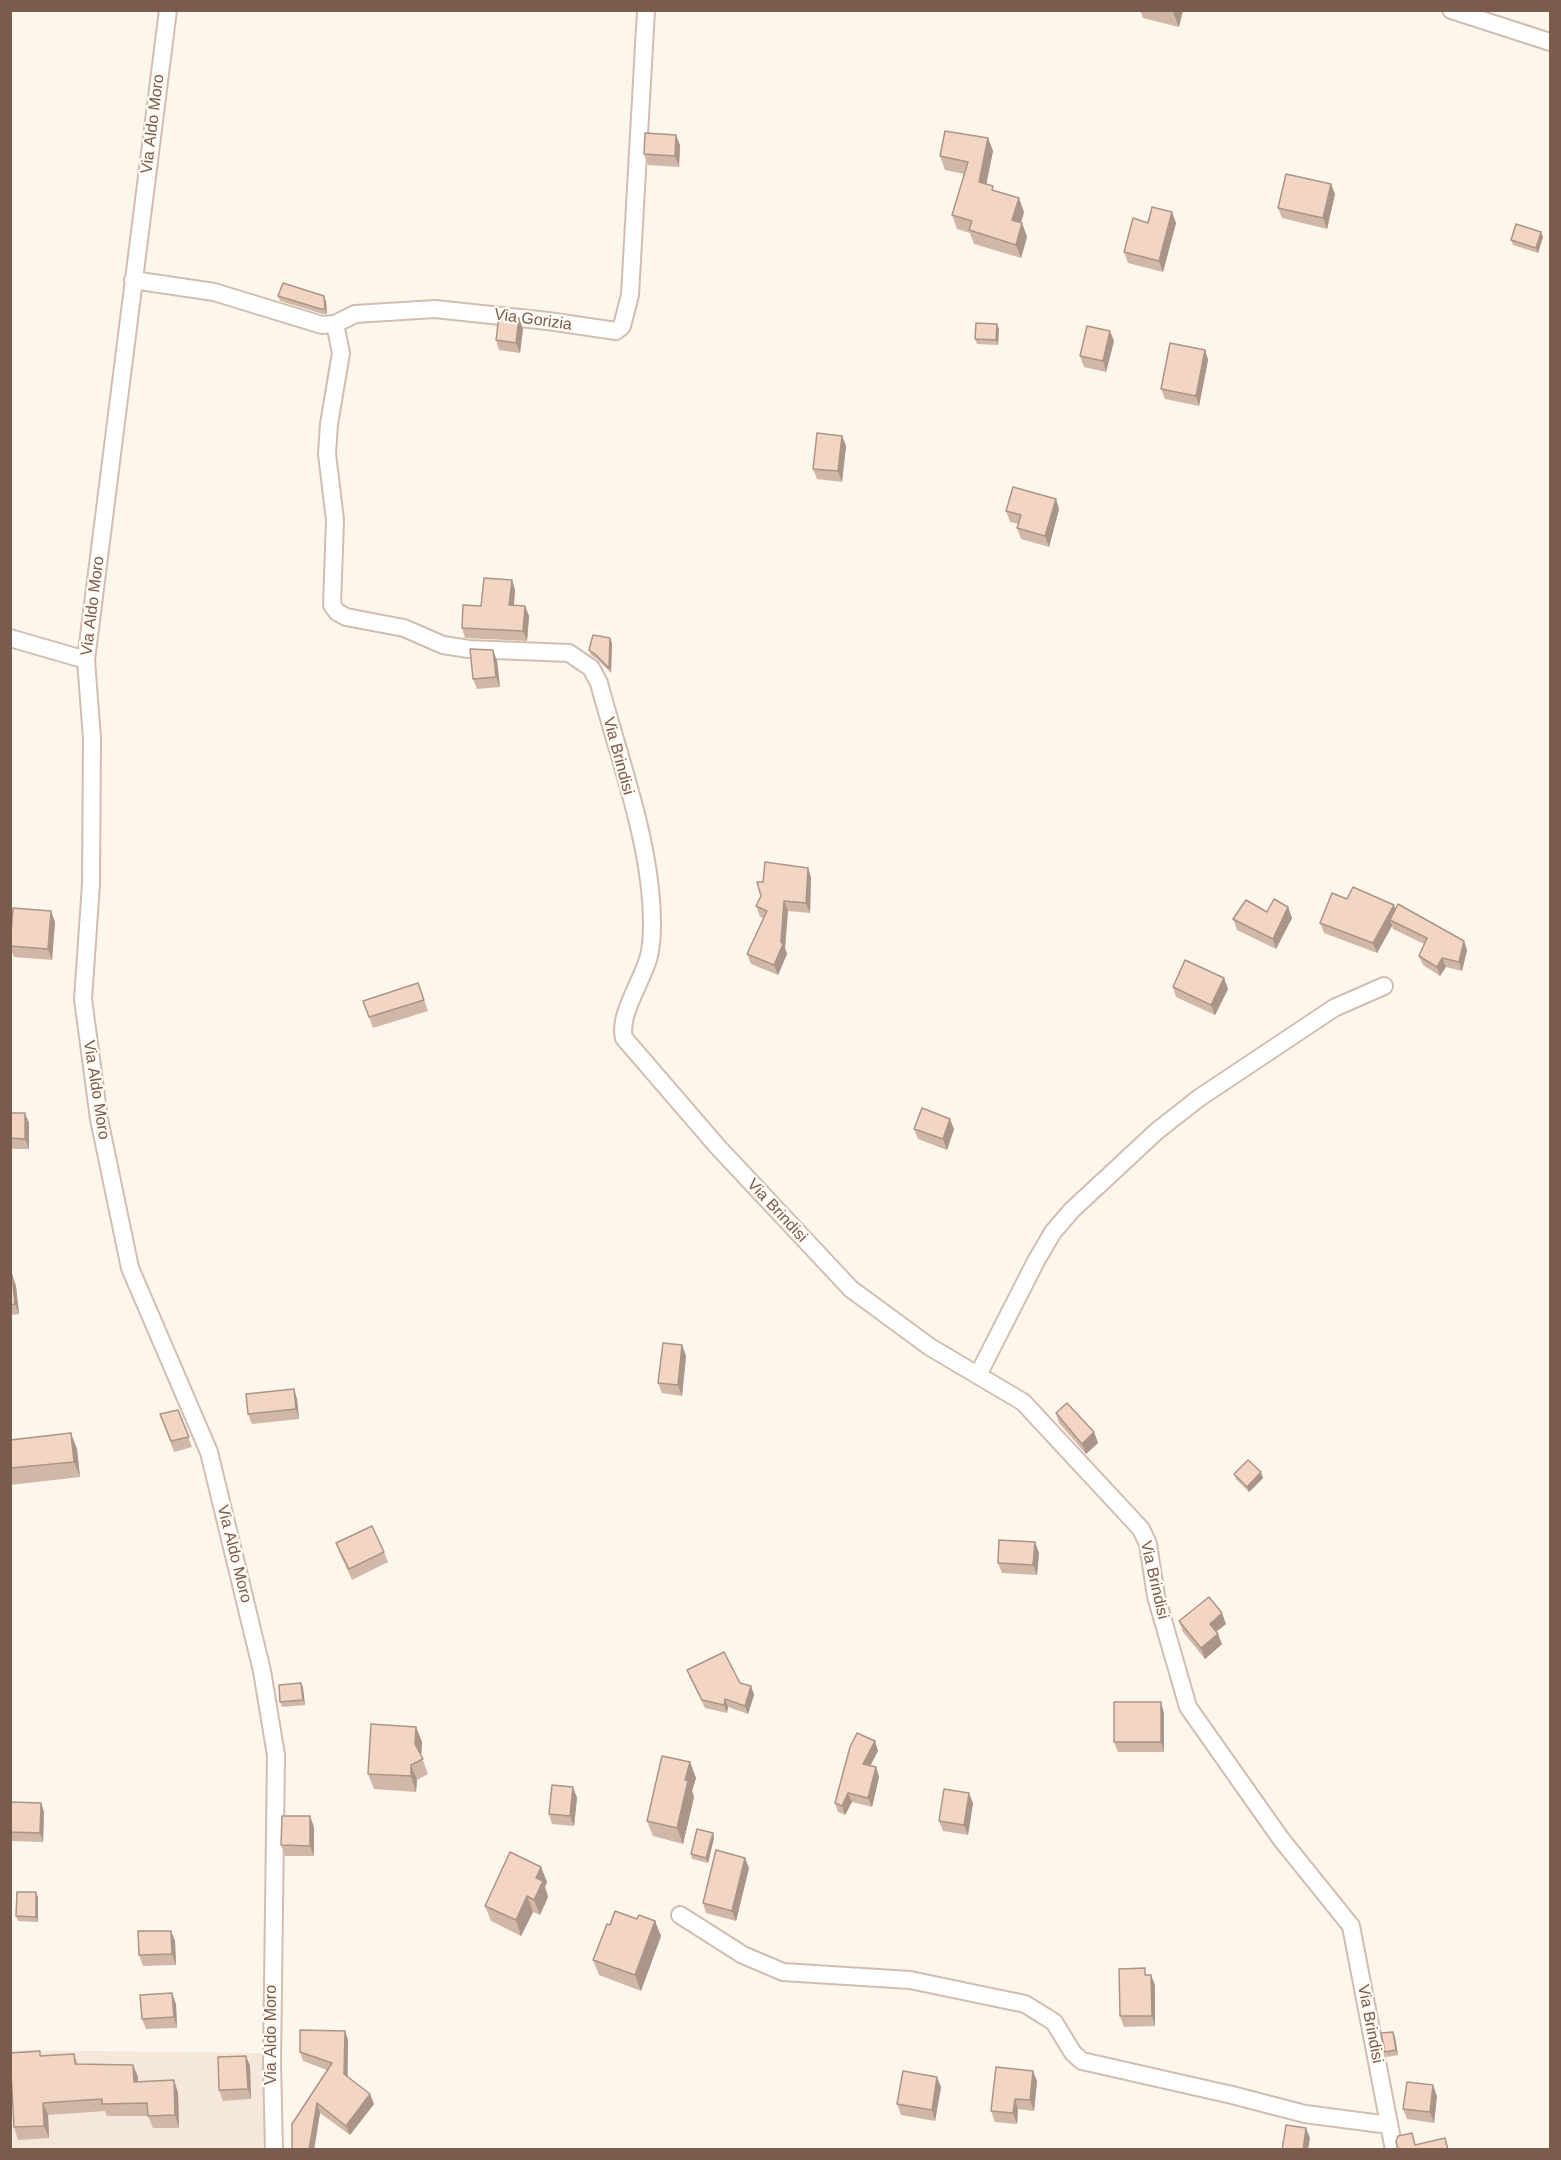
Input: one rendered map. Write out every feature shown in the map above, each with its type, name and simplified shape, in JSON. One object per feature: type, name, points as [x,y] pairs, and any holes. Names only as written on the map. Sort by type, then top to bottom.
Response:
[{"type":"street","name":"Via Aldo Moro","points":[[168,10],[86,660],[92,739],[91,884],[83,999],[99,1119],[130,1268],[209,1452],[262,1671],[276,1755],[272,2062],[274,2150]]},
{"type":"street","name":"Via Gorizia","points":[[133,280],[214,292],[322,325],[335,324],[356,314],[435,309],[616,331],[622,326],[630,295],[646,10]]},
{"type":"street","points":[[1451,10],[1551,42]]},
{"type":"street","name":"Via Brindisi","points":[[335,324],[341,353],[329,424],[327,454],[335,520],[332,605],[337,612],[346,617],[404,628],[443,645],[469,649],[569,653],[591,668],[599,683],[644,850],[652,924],[649,956],[622,1030],[624,1038],[717,1146],[851,1290],[930,1347],[1023,1402],[1141,1529],[1148,1544],[1156,1596],[1188,1707],[1281,1839],[1352,1926],[1394,2150]]},
{"type":"street","points":[[10,638],[86,660]]},
{"type":"street","points":[[978,1375],[1036,1261],[1053,1232],[1072,1210],[1157,1131],[1200,1098],[1334,1008],[1384,986]]},
{"type":"street","points":[[681,1915],[743,1955],[783,1972],[910,1980],[1025,2004],[1054,2022],[1073,2053],[1082,2061],[1232,2095],[1305,2115],[1389,2125]]},
{"type":"shaded area","points":[[10,2050],[264,2053],[266,2149],[13,2149]]},
{"type":"building","points":[[945,131],[988,138],[979,182],[993,186],[992,190],[1019,198],[1012,220],[1022,223],[1016,245],[969,230],[972,221],[952,215],[968,162],[940,156]]},
{"type":"building","points":[[645,133],[676,135],[675,156],[644,154]]},
{"type":"building","points":[[1286,174],[1331,184],[1323,218],[1278,208]]},
{"type":"building","points":[[1152,207],[1172,212],[1159,261],[1124,252],[1133,218],[1148,223]]},
{"type":"building","points":[[1516,224],[1541,232],[1536,248],[1511,240]]},
{"type":"building","points":[[283,283],[324,296],[325,309],[278,296]]},
{"type":"building","points":[[499,316],[519,318],[516,343],[496,340]]},
{"type":"building","points":[[976,323],[997,324],[996,340],[975,339]]},
{"type":"building","points":[[1087,326],[1110,331],[1103,361],[1080,356]]},
{"type":"building","points":[[1170,343],[1205,350],[1196,396],[1161,389]]},
{"type":"building","points":[[817,433],[842,436],[838,471],[813,469]]},
{"type":"building","points":[[1013,487],[1056,499],[1045,536],[1017,528],[1021,515],[1006,511]]},
{"type":"building","points":[[484,578],[512,580],[509,605],[525,606],[523,631],[462,628],[463,605],[481,606]]},
{"type":"building","points":[[593,635],[610,638],[609,668],[589,650]]},
{"type":"building","points":[[470,649],[493,650],[496,677],[473,679]]},
{"type":"building","points":[[765,862],[808,868],[806,903],[784,901],[781,942],[783,944],[774,965],[747,954],[767,911],[756,906],[761,896],[757,882],[763,882]]},
{"type":"building","points":[[1353,887],[1394,905],[1373,943],[1320,923],[1332,893],[1347,899]]},
{"type":"building","points":[[1274,899],[1288,907],[1273,939],[1233,919],[1246,900],[1267,912]]},
{"type":"building","points":[[1398,904],[1464,941],[1459,962],[1442,958],[1437,967],[1419,956],[1427,938],[1390,920]]},
{"type":"building","points":[[13,908],[51,911],[48,949],[10,946]]},
{"type":"building","points":[[1185,960],[1224,978],[1211,1005],[1173,987]]},
{"type":"building","points":[[418,983],[424,1000],[369,1017],[363,1001]]},
{"type":"building","points":[[922,1108],[950,1119],[943,1139],[914,1129]]},
{"type":"building","points":[[10,1113],[25,1113],[25,1139],[10,1138]]},
{"type":"building","points":[[10,1275],[12,1275],[15,1304],[10,1305]]},
{"type":"building","points":[[663,1343],[682,1345],[678,1385],[658,1383]]},
{"type":"building","points":[[294,1389],[296,1409],[248,1414],[246,1394]]},
{"type":"building","points":[[1067,1403],[1094,1432],[1082,1444],[1056,1413]]},
{"type":"building","points":[[178,1410],[189,1437],[171,1441],[160,1414]]},
{"type":"building","points":[[71,1433],[74,1462],[10,1468],[10,1440]]},
{"type":"building","points":[[1248,1460],[1261,1472],[1247,1487],[1234,1474]]},
{"type":"building","points":[[372,1526],[384,1552],[349,1569],[336,1543]]},
{"type":"building","points":[[999,1540],[1035,1542],[1033,1565],[998,1563]]},
{"type":"building","points":[[1209,1597],[1222,1613],[1210,1624],[1218,1634],[1201,1648],[1179,1621]]},
{"type":"building","points":[[724,1652],[740,1683],[751,1686],[745,1706],[725,1699],[724,1705],[702,1700],[687,1670]]},
{"type":"building","points":[[301,1683],[303,1700],[280,1702],[279,1685]]},
{"type":"building","points":[[1114,1702],[1161,1702],[1161,1742],[1114,1742]]},
{"type":"building","points":[[371,1724],[416,1727],[415,1744],[423,1759],[411,1765],[411,1776],[368,1774]]},
{"type":"building","points":[[857,1733],[875,1741],[863,1764],[876,1767],[868,1798],[848,1793],[842,1806],[835,1803],[850,1747]]},
{"type":"building","points":[[662,1756],[690,1762],[677,1828],[647,1821]]},
{"type":"building","points":[[552,1785],[573,1787],[570,1816],[549,1814]]},
{"type":"building","points":[[944,1789],[969,1793],[964,1825],[939,1821]]},
{"type":"building","points":[[10,1802],[41,1803],[40,1833],[10,1832]]},
{"type":"building","points":[[282,1816],[310,1816],[310,1846],[281,1845]]},
{"type":"building","points":[[697,1829],[713,1833],[706,1858],[691,1854]]},
{"type":"building","points":[[716,1850],[745,1858],[732,1911],[703,1903]]},
{"type":"building","points":[[510,1852],[541,1867],[536,1878],[543,1881],[534,1900],[527,1896],[516,1920],[485,1906]]},
{"type":"building","points":[[17,1892],[36,1892],[36,1917],[16,1916]]},
{"type":"building","points":[[615,1911],[637,1919],[639,1915],[655,1921],[635,1975],[593,1960],[607,1924],[610,1925]]},
{"type":"building","points":[[138,1931],[171,1931],[172,1954],[139,1955]]},
{"type":"building","points":[[1145,1968],[1145,1975],[1151,1975],[1152,2016],[1120,2016],[1119,1969]]},
{"type":"building","points":[[172,1993],[174,2017],[142,2019],[140,1995]]},
{"type":"building","points":[[300,2030],[345,2031],[344,2074],[370,2094],[346,2126],[317,2103],[309,2150],[292,2150],[292,2124],[332,2063],[300,2052]]},
{"type":"building","points":[[1393,2032],[1396,2050],[1385,2052],[1381,2033]]},
{"type":"building","points":[[40,2051],[40,2056],[74,2054],[75,2064],[133,2065],[134,2082],[174,2080],[175,2115],[148,2116],[147,2103],[102,2104],[102,2099],[43,2103],[44,2126],[14,2127],[10,2053]]},
{"type":"building","points":[[246,2056],[248,2089],[219,2090],[218,2057]]},
{"type":"building","points":[[996,2067],[1033,2071],[1030,2100],[1015,2099],[1013,2113],[991,2111]]},
{"type":"building","points":[[903,2071],[937,2077],[932,2110],[897,2104]]},
{"type":"building","points":[[1407,2082],[1433,2085],[1430,2112],[1403,2109]]},
{"type":"building","points":[[1286,2125],[1306,2128],[1303,2150],[1282,2150]]},
{"type":"building","points":[[1412,2133],[1415,2145],[1445,2138],[1448,2150],[1398,2150],[1396,2141],[1398,2136]]}]
